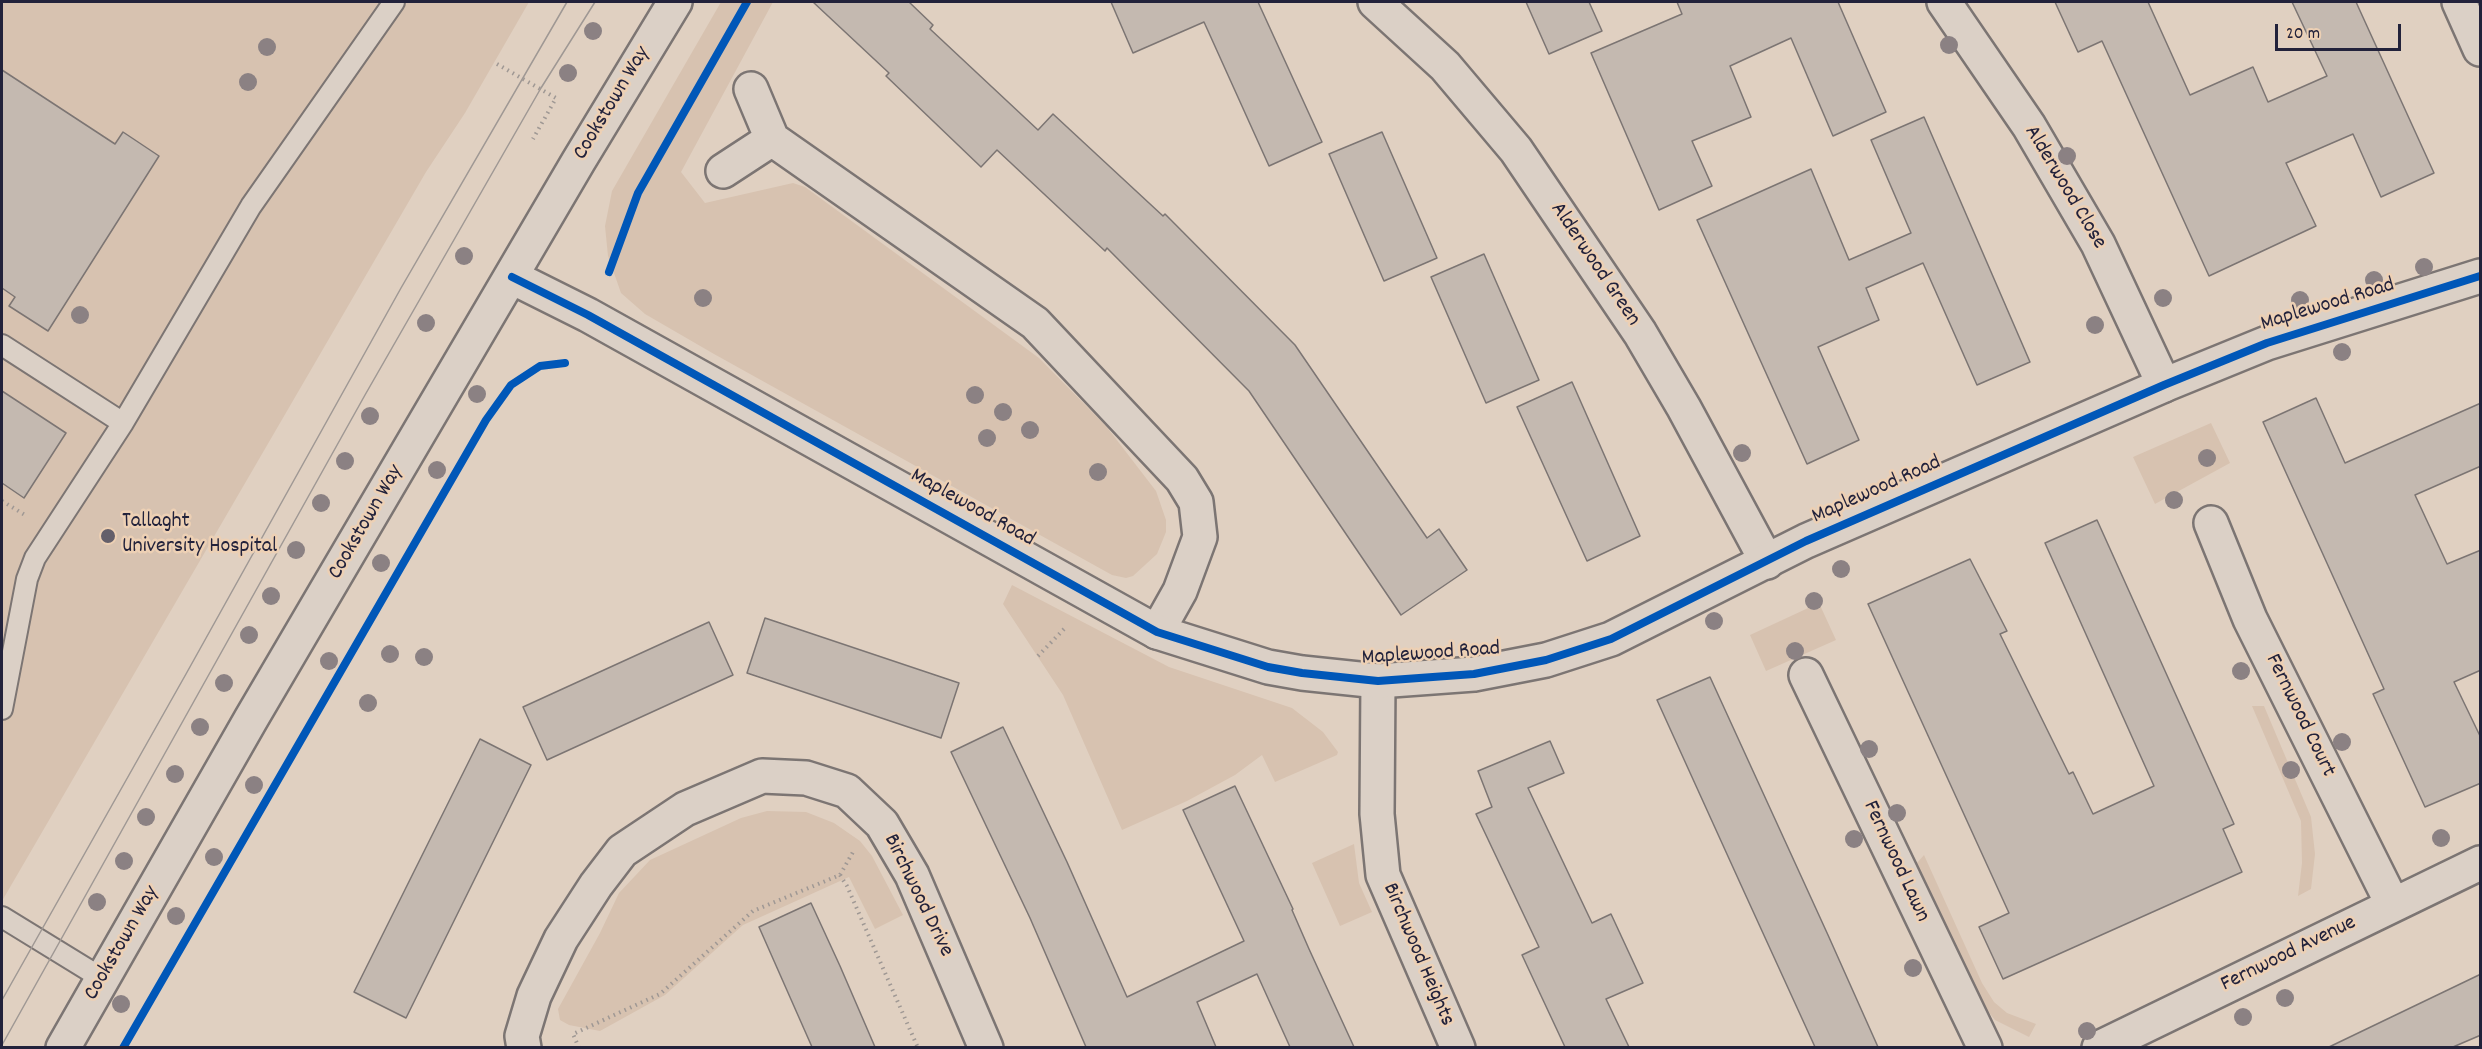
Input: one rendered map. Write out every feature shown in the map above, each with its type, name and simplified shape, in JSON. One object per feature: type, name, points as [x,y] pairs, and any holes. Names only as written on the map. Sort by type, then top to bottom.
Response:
[{"type":"street","name":"Cookstown Way","points":[[63,1047],[251,719],[578,162],[675,2]]},
{"type":"street","name":"Alderwood Green","points":[[1375,2],[1445,66],[1516,150],[1640,333],[1690,418],[1767,562]]},
{"type":"street","name":"Alderwood Close","points":[[1944,2],[2028,126],[2098,244],[2164,385]]},
{"type":"street","points":[[2459,2],[2481,49]]},
{"type":"street","points":[[751,89],[772,139],[1035,323],[1182,479],[1196,502],[1200,537],[1180,591],[1157,632]]},
{"type":"street","points":[[723,171],[772,139]]},
{"type":"street","name":"Maplewood Road","points":[[512,277],[588,315],[1157,632],[1268,667],[1302,674],[1378,681],[1474,674],[1546,660],[1611,639],[1806,541],[2164,385],[2266,343],[2481,276]]},
{"type":"street","name":"Fernwood Court","points":[[2211,523],[2250,619],[2393,905]]},
{"type":"street","name":"Fernwood Lawn","points":[[1806,675],[1984,1047]]},
{"type":"street","name":"Birchwood Heights","points":[[1378,681],[1377,814],[1383,875],[1458,1047]]},
{"type":"street","name":"Birchwood Drive","points":[[524,1047],[522,1036],[534,996],[561,939],[596,885],[622,851],[685,809],[762,776],[806,778],[847,791],[882,824],[912,875],[986,1047]]},
{"type":"street","name":"Fernwood Avenue","points":[[2098,1047],[2481,863]]},
{"type":"lane","points":[[2,709],[27,579],[35,558],[123,423],[251,206],[394,2]]},
{"type":"lane","points":[[2,345],[123,423]]},
{"type":"lane","points":[[2,917],[103,979]]},
{"type":"path","points":[[497,64],[556,98],[533,139]]},
{"type":"path","points":[[2,500],[25,516],[32,506]]},
{"type":"path","points":[[1038,656],[1064,629]]},
{"type":"path","points":[[579,1047],[573,1034],[660,994],[753,911],[840,875],[855,849]]},
{"type":"path","points":[[840,875],[847,886],[918,1047]]},
{"type":"shaded area","name":"Tallaght University Hospital","points":[[2,2],[529,2],[465,113],[426,172],[2,901]]},
{"type":"shaded area","points":[[721,2],[773,2],[681,172],[705,203],[793,183],[805,187],[1039,358],[1106,426],[1156,491],[1166,520],[1166,532],[1157,554],[1133,576],[1126,578],[1112,575],[714,354],[645,314],[621,293],[608,256],[605,226],[612,191]]},
{"type":"shaded area","points":[[2211,423],[2230,463],[2155,504],[2133,457]]},
{"type":"shaded area","points":[[1012,585],[1169,667],[1292,708],[1323,732],[1338,752],[1337,755],[1275,782],[1262,755],[1235,775],[1187,801],[1122,830],[1063,695],[1003,604]]},
{"type":"shaded area","points":[[1819,603],[1836,640],[1766,671],[1750,635]]},
{"type":"shaded area","points":[[2252,706],[2264,706],[2311,817],[2315,854],[2311,889],[2298,896],[2302,863],[2301,821]]},
{"type":"shaded area","points":[[767,811],[806,812],[834,823],[860,841],[872,856],[903,915],[875,929],[849,877],[743,925],[665,995],[600,1031],[569,1025],[560,1020],[558,1009],[600,933],[619,893],[650,860],[741,818]]},
{"type":"shaded area","points":[[1354,844],[1359,883],[1372,912],[1340,926],[1312,863]]},
{"type":"shaded area","points":[[1924,855],[1982,983],[1994,1002],[2007,1013],[2036,1024],[2029,1037],[1995,1020],[1978,999],[1916,864]]},
{"type":"building","points":[[813,2],[909,2],[933,25],[930,29],[1038,130],[1053,114],[1163,216],[1165,214],[1295,345],[1427,538],[1439,529],[1467,570],[1401,615],[1249,391],[1107,248],[1105,251],[997,150],[981,167],[886,76],[889,73]]},
{"type":"building","points":[[1111,2],[1258,2],[1322,142],[1269,166],[1204,22],[1133,53]]},
{"type":"building","points":[[1526,2],[1589,2],[1602,31],[1549,54]]},
{"type":"building","points":[[1677,2],[1838,2],[1886,112],[1833,136],[1791,38],[1730,66],[1751,117],[1692,141],[1712,186],[1659,210],[1591,53],[1682,14]]},
{"type":"building","points":[[2055,2],[2148,2],[2190,95],[2253,67],[2268,102],[2327,76],[2292,2],[2356,2],[2434,173],[2381,197],[2353,134],[2286,163],[2316,226],[2209,276],[2102,41],[2078,52]]},
{"type":"building","points":[[2,70],[115,144],[123,132],[159,156],[48,331],[9,306],[15,297],[2,288]]},
{"type":"building","points":[[1924,117],[2030,362],[1977,385],[1923,263],[1866,288],[1879,320],[1818,347],[1859,440],[1807,464],[1697,220],[1811,169],[1849,260],[1911,233],[1871,140]]},
{"type":"building","points":[[1382,132],[1437,258],[1384,281],[1329,154]]},
{"type":"building","points":[[1484,254],[1539,380],[1486,403],[1431,277]]},
{"type":"building","points":[[1572,382],[1640,536],[1587,561],[1517,407]]},
{"type":"building","points":[[2,391],[66,433],[24,498],[2,483]]},
{"type":"building","points":[[2316,398],[2345,463],[2481,403],[2481,466],[2415,495],[2447,564],[2481,550],[2481,670],[2454,682],[2481,738],[2481,783],[2425,807],[2373,694],[2384,689],[2263,422]]},
{"type":"building","points":[[2097,520],[2234,824],[2223,829],[2242,872],[2003,979],[1979,927],[2009,913],[1868,604],[1970,559],[2007,631],[2000,634],[2069,774],[2073,772],[2093,814],[2154,786],[2045,543]]},
{"type":"building","points":[[765,618],[959,683],[941,738],[747,673]]},
{"type":"building","points":[[709,622],[733,675],[547,760],[523,707]]},
{"type":"building","points":[[1710,677],[1878,1047],[1815,1047],[1657,700]]},
{"type":"building","points":[[1003,727],[1067,862],[1127,997],[1244,941],[1183,810],[1235,786],[1354,1047],[1290,1047],[1257,974],[1197,1002],[1216,1047],[1086,1047],[1030,918],[951,752]]},
{"type":"building","points":[[480,739],[531,765],[406,1018],[354,992]]},
{"type":"building","points":[[1550,741],[1564,773],[1528,788],[1592,923],[1611,914],[1643,983],[1606,999],[1629,1047],[1565,1047],[1522,955],[1539,947],[1476,814],[1492,807],[1478,771]]},
{"type":"building","points":[[811,903],[875,1047],[812,1047],[759,927]]},
{"type":"building","points":[[2481,974],[2481,1035],[2453,1047],[2329,1047]]},
{"type":"tram line","points":[[2,1000],[401,288],[567,2]]},
{"type":"tram line","points":[[2,1045],[365,395],[541,88],[595,2]]},
{"type":"cycle path","points":[[609,272],[638,193],[747,2]]},
{"type":"cycle path","points":[[512,277],[588,315],[1157,632],[1268,667],[1378,681],[1474,674],[1546,660],[1611,639],[1806,541],[2164,385],[2267,343],[2480,276]]},
{"type":"cycle path","points":[[123,1048],[486,420],[511,385],[540,366],[565,363]]},
{"type":"place","name":"Tallaght University Hospital","points":[[108,536]]}]
